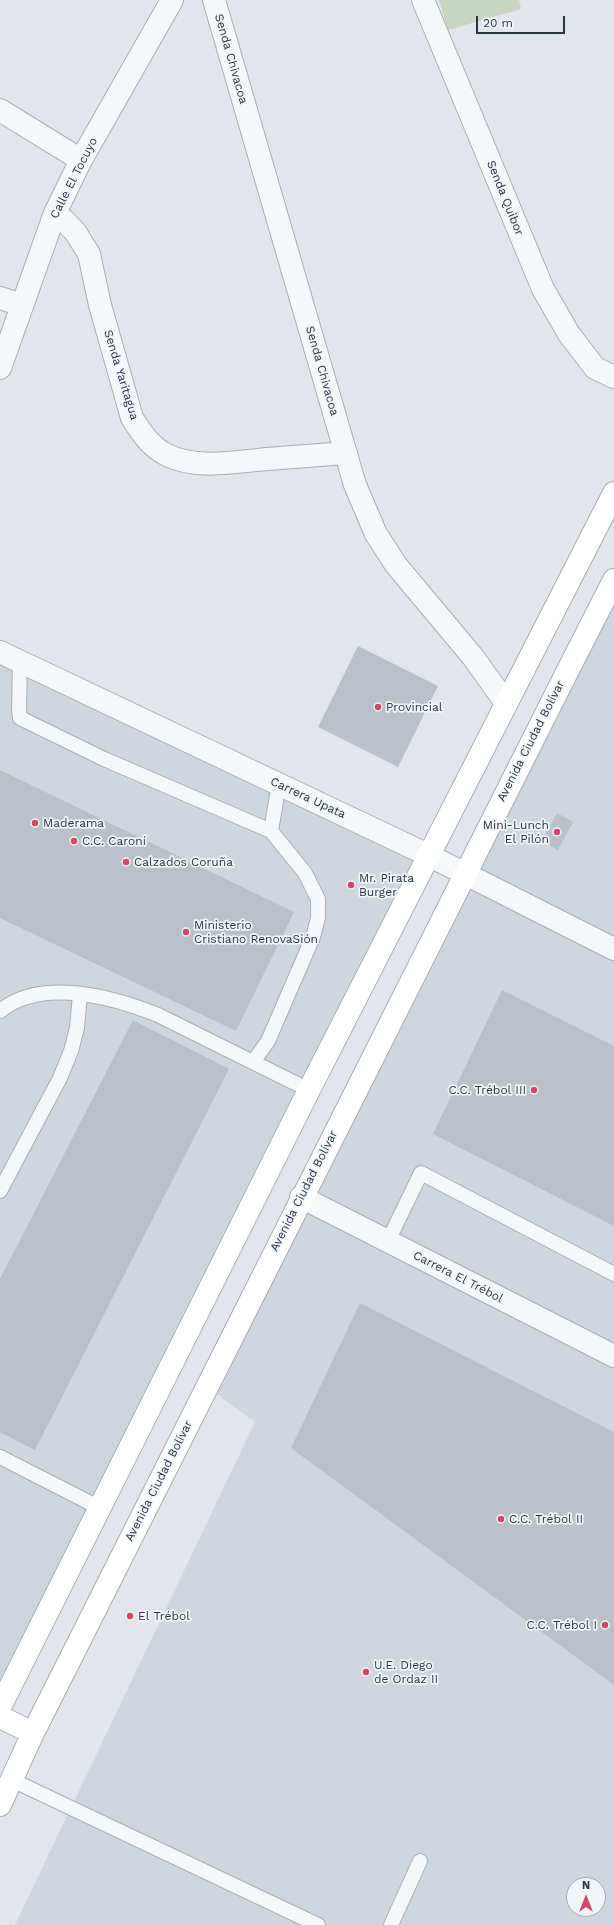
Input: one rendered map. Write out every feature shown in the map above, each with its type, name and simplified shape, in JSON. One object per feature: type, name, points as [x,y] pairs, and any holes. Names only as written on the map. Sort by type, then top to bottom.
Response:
[{"type":"street","name":"Senda Chivacoa","points":[[214,0],[355,485],[376,534],[396,565],[473,657],[506,703]]},
{"type":"street","name":"Senda Quibor","points":[[423,0],[542,289],[569,334],[595,368],[614,377]]},
{"type":"street","name":"Calle El Tocuyo","points":[[0,368],[55,213],[81,160],[169,1]]},
{"type":"street","points":[[0,110],[81,160]]},
{"type":"street","name":"Senda Yaritagua","points":[[55,213],[66,221],[76,232],[89,254],[100,305],[132,418],[141,432],[152,444],[164,453],[180,460],[196,463],[346,453]]},
{"type":"street","points":[[0,298],[22,305]]},
{"type":"street","points":[[0,1707],[309,1090],[614,493]]},
{"type":"street","name":"Avenida Ciudad Bolívar","points":[[0,1806],[6,1777],[33,1733],[463,874],[614,580]]},
{"type":"street","name":"Carrera Upata","points":[[0,652],[428,855],[614,949]]},
{"type":"street","name":"Carrera El Trébol","points":[[301,1197],[614,1356]]},
{"type":"street","points":[[0,1717],[33,1733]]},
{"type":"lane","points":[[20,661],[20,718],[104,759],[271,831],[305,873],[318,899],[318,918],[313,937],[271,1034],[253,1062]]},
{"type":"lane","points":[[271,831],[279,784]]},
{"type":"lane","points":[[0,1011],[22,998],[36,994],[80,994],[134,1005],[158,1015],[309,1090]]},
{"type":"lane","points":[[0,1191],[60,1078],[71,1051],[77,1028],[80,994]]},
{"type":"lane","points":[[388,1241],[421,1173],[614,1274]]},
{"type":"lane","points":[[0,1456],[100,1508]]},
{"type":"lane","points":[[6,1777],[318,1925]]},
{"type":"lane","points":[[391,1925],[420,1861]]},
{"type":"shaded area","points":[[614,580],[614,1925],[15,1925],[255,1422],[207,1387]]},
{"type":"shaded area","points":[[0,652],[428,855],[0,1707]]},
{"type":"green space","points":[[439,0],[519,0],[521,9],[448,30]]},
{"type":"building","name":"Provincial","points":[[358,646],[438,686],[398,767],[318,727]]},
{"type":"building","name":"C.C. Caroní","points":[[0,770],[294,912],[236,1031],[0,918]]},
{"type":"building","name":"Mini-Lunch El Pilón","points":[[557,813],[573,822],[558,850],[542,841]]},
{"type":"building","name":"C.C. Trébol III","points":[[502,990],[614,1046],[614,1226],[433,1134]]},
{"type":"building","points":[[133,1020],[229,1069],[35,1450],[0,1432],[0,1279]]},
{"type":"building","name":"C.C. Trébol II","points":[[360,1303],[614,1432],[614,1685],[291,1448]]},
{"type":"place","name":"Provincial","points":[[378,707]]},
{"type":"place","name":"Maderama","points":[[35,823]]},
{"type":"place","name":"Mini-Lunch El Pilón","points":[[557,832]]},
{"type":"place","name":"C.C. Caroní","points":[[74,841]]},
{"type":"place","name":"Calzados Coruña","points":[[126,862]]},
{"type":"place","name":"Mr. Pirata Burger","points":[[351,885]]},
{"type":"place","name":"Ministerio Cristiano RenovaSión","points":[[186,932]]},
{"type":"place","name":"C.C. Trébol III","points":[[534,1090]]},
{"type":"place","name":"C.C. Trébol II","points":[[501,1519]]},
{"type":"place","name":"El Trébol","points":[[130,1616]]},
{"type":"place","name":"C.C. Trébol I","points":[[605,1625]]},
{"type":"place","name":"U.E. Diego de Ordaz II","points":[[366,1672]]}]
